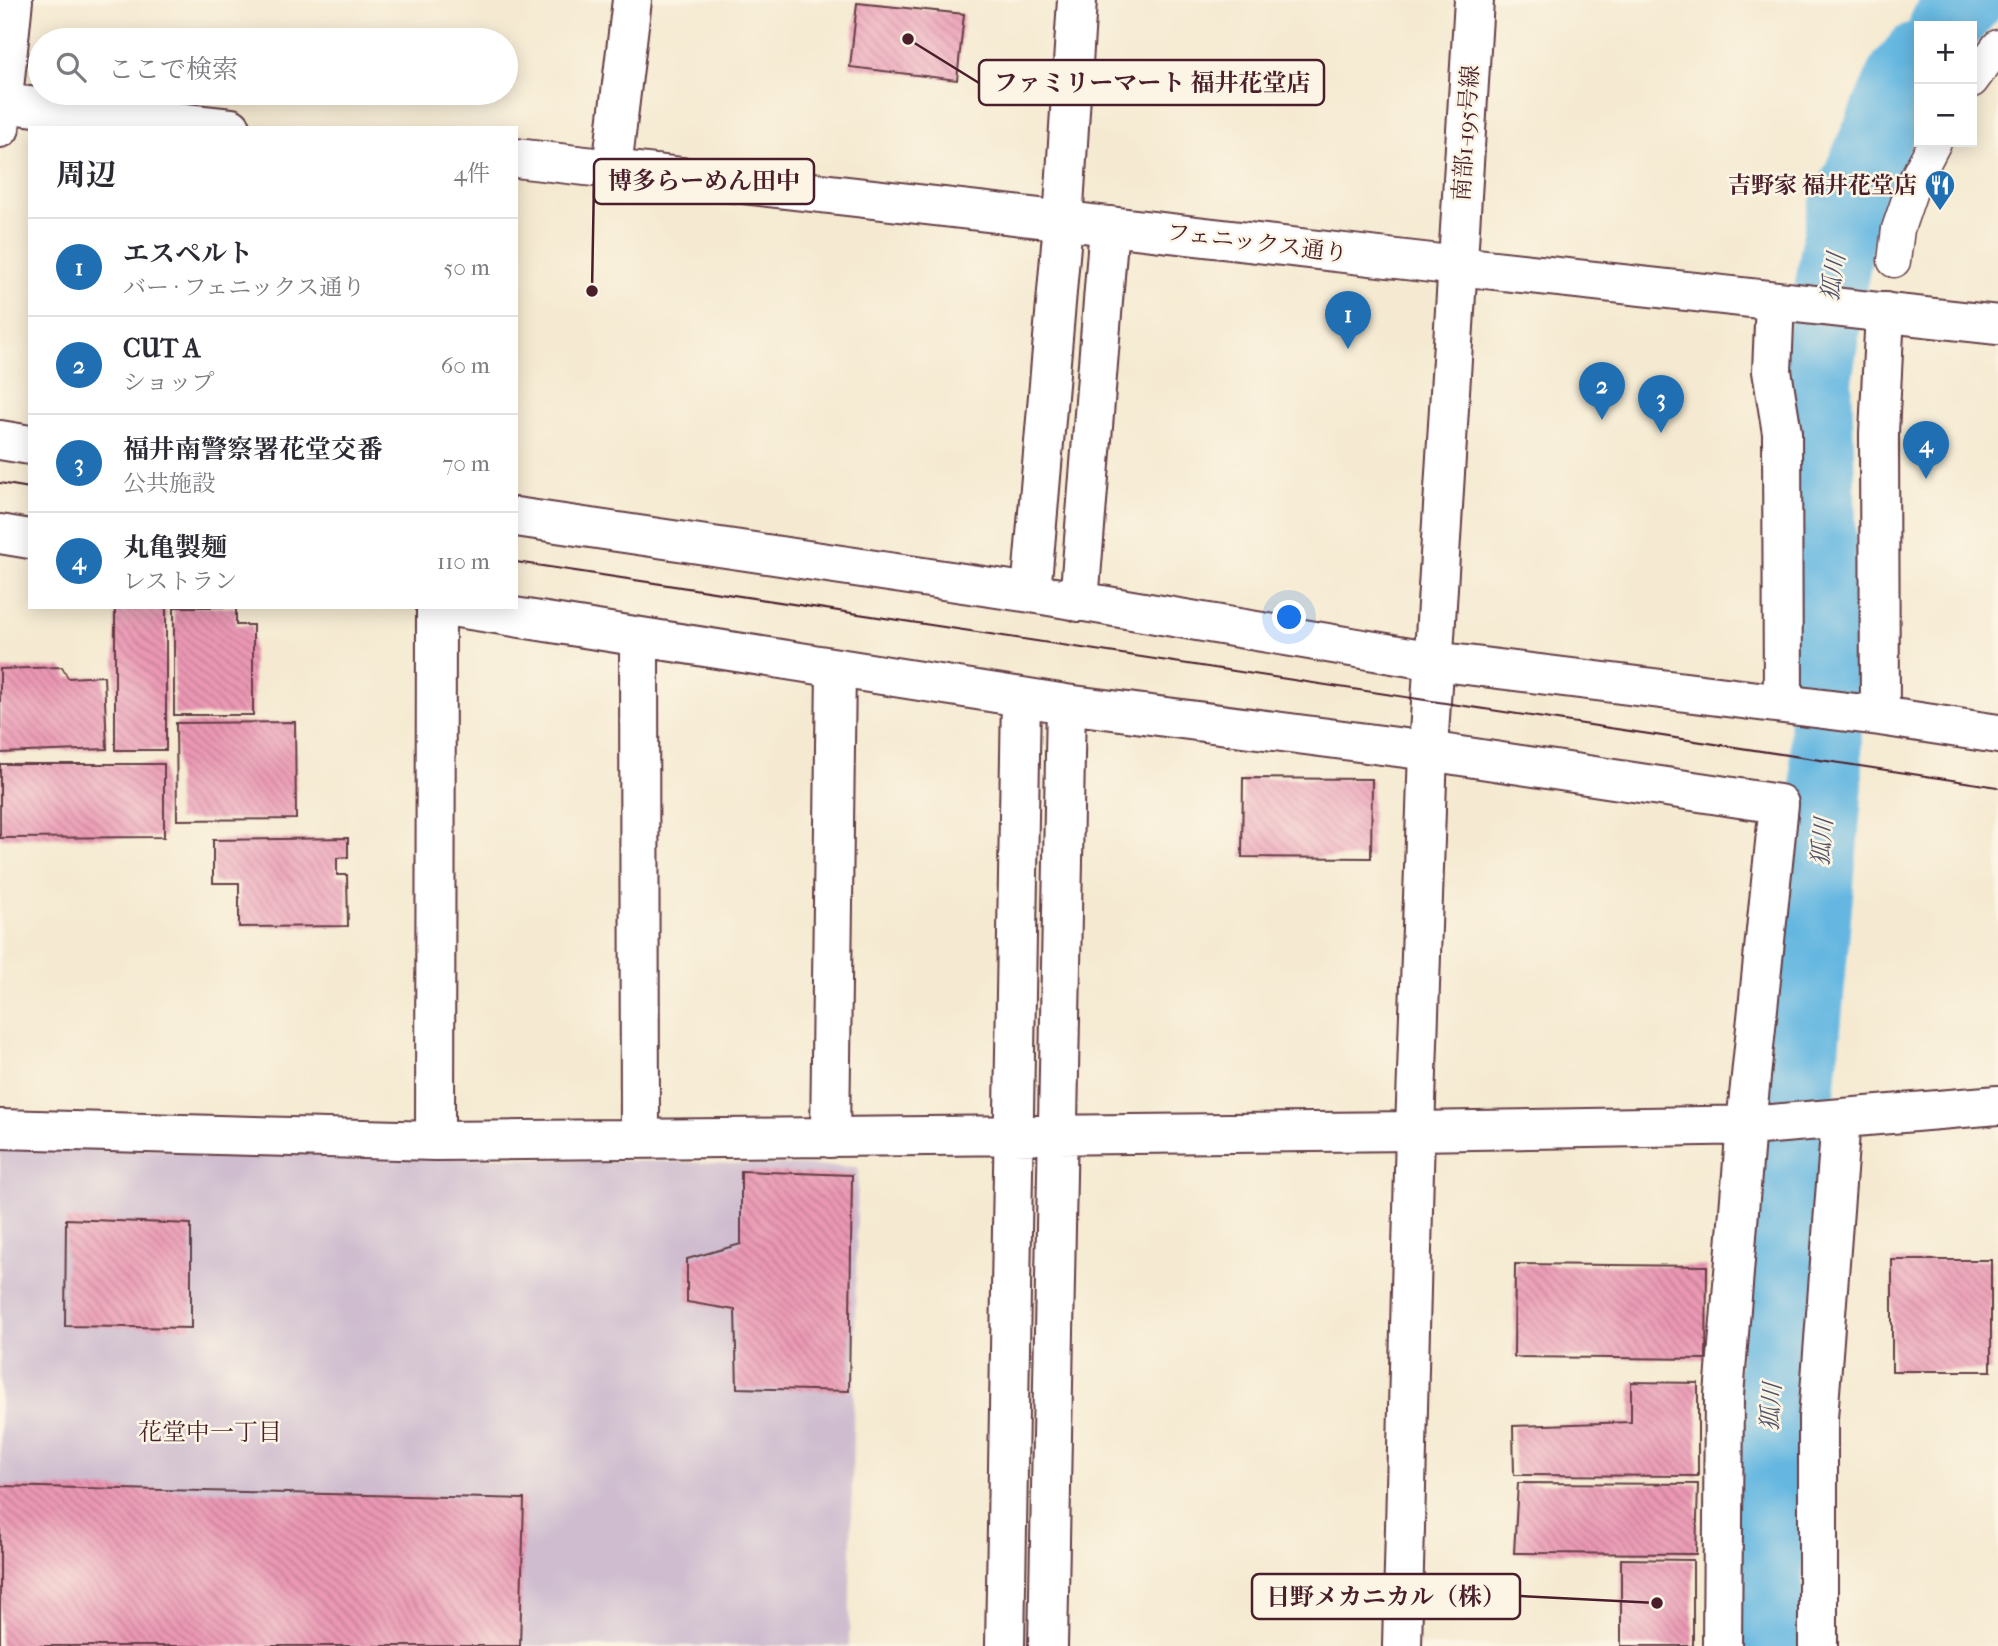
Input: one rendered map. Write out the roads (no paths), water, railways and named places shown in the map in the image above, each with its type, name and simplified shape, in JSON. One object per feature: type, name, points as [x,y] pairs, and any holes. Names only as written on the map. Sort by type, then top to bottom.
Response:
[{"type":"street","points":[[13,0],[1,112],[202,126]]},
{"type":"street","points":[[612,168],[632,0]]},
{"type":"street","points":[[1031,593],[1063,222],[1077,0]]},
{"type":"street","name":"南部1-195号線","points":[[1402,1646],[1428,751],[1474,0]]},
{"type":"street","points":[[1977,74],[1998,46]]},
{"type":"street","points":[[1894,261],[1898,229],[1914,182],[1932,147]]},
{"type":"street","name":"フェニックス通り","points":[[518,158],[1063,222],[1998,325]]},
{"type":"street","points":[[1079,601],[1109,226]]},
{"type":"street","points":[[1784,302],[1772,371],[1782,433],[1790,705]]},
{"type":"street","points":[[1872,715],[1879,433],[1884,374],[1881,311]]},
{"type":"street","points":[[0,440],[28,445]]},
{"type":"street","points":[[518,517],[1031,593],[1434,661],[1872,715],[1998,734]]},
{"type":"street","points":[[0,534],[28,539]]},
{"type":"street","points":[[435,1142],[436,609]]},
{"type":"street","points":[[463,609],[1066,704],[1428,751],[1779,804],[1753,1125],[1724,1395],[1722,1646]]},
{"type":"street","points":[[639,638],[640,1139]]},
{"type":"street","points":[[830,1138],[836,669]]},
{"type":"street","points":[[1005,1646],[1021,697]]},
{"type":"street","points":[[1048,1646],[1066,704]]},
{"type":"street","points":[[0,1129],[435,1142],[1014,1136],[1753,1125],[1998,1105]]},
{"type":"street","points":[[1818,1646],[1818,1418],[1841,1119]]},
{"type":"waterway","name":"狐川","points":[[1949,21],[1967,0]]},
{"type":"waterway","name":"狐川","points":[[1767,1646],[1769,1428],[1827,784],[1816,379],[1842,217],[1902,78],[1914,63]]},
{"type":"tram line","points":[[0,483],[28,488]]},
{"type":"tram line","points":[[518,562],[1998,787]]},
{"type":"place","name":"ファミリーマート 福井花堂店","points":[[908,39]]},
{"type":"place","name":"吉野家 福井花堂店","points":[[1940,212]]},
{"type":"place","name":"博多らーめん田中","points":[[592,291]]},
{"type":"place","name":"エスペルト","points":[[1348,349]]},
{"type":"place","name":"CUT A","points":[[1602,420]]},
{"type":"place","name":"福井南警察署花堂交番","points":[[1661,433]]},
{"type":"place","name":"丸亀製麺","points":[[1926,479]]},
{"type":"place","name":"日野メカニカル（株）","points":[[1657,1603]]},
{"type":"district","name":"花堂中一丁目","points":[[210,1432]]}]
